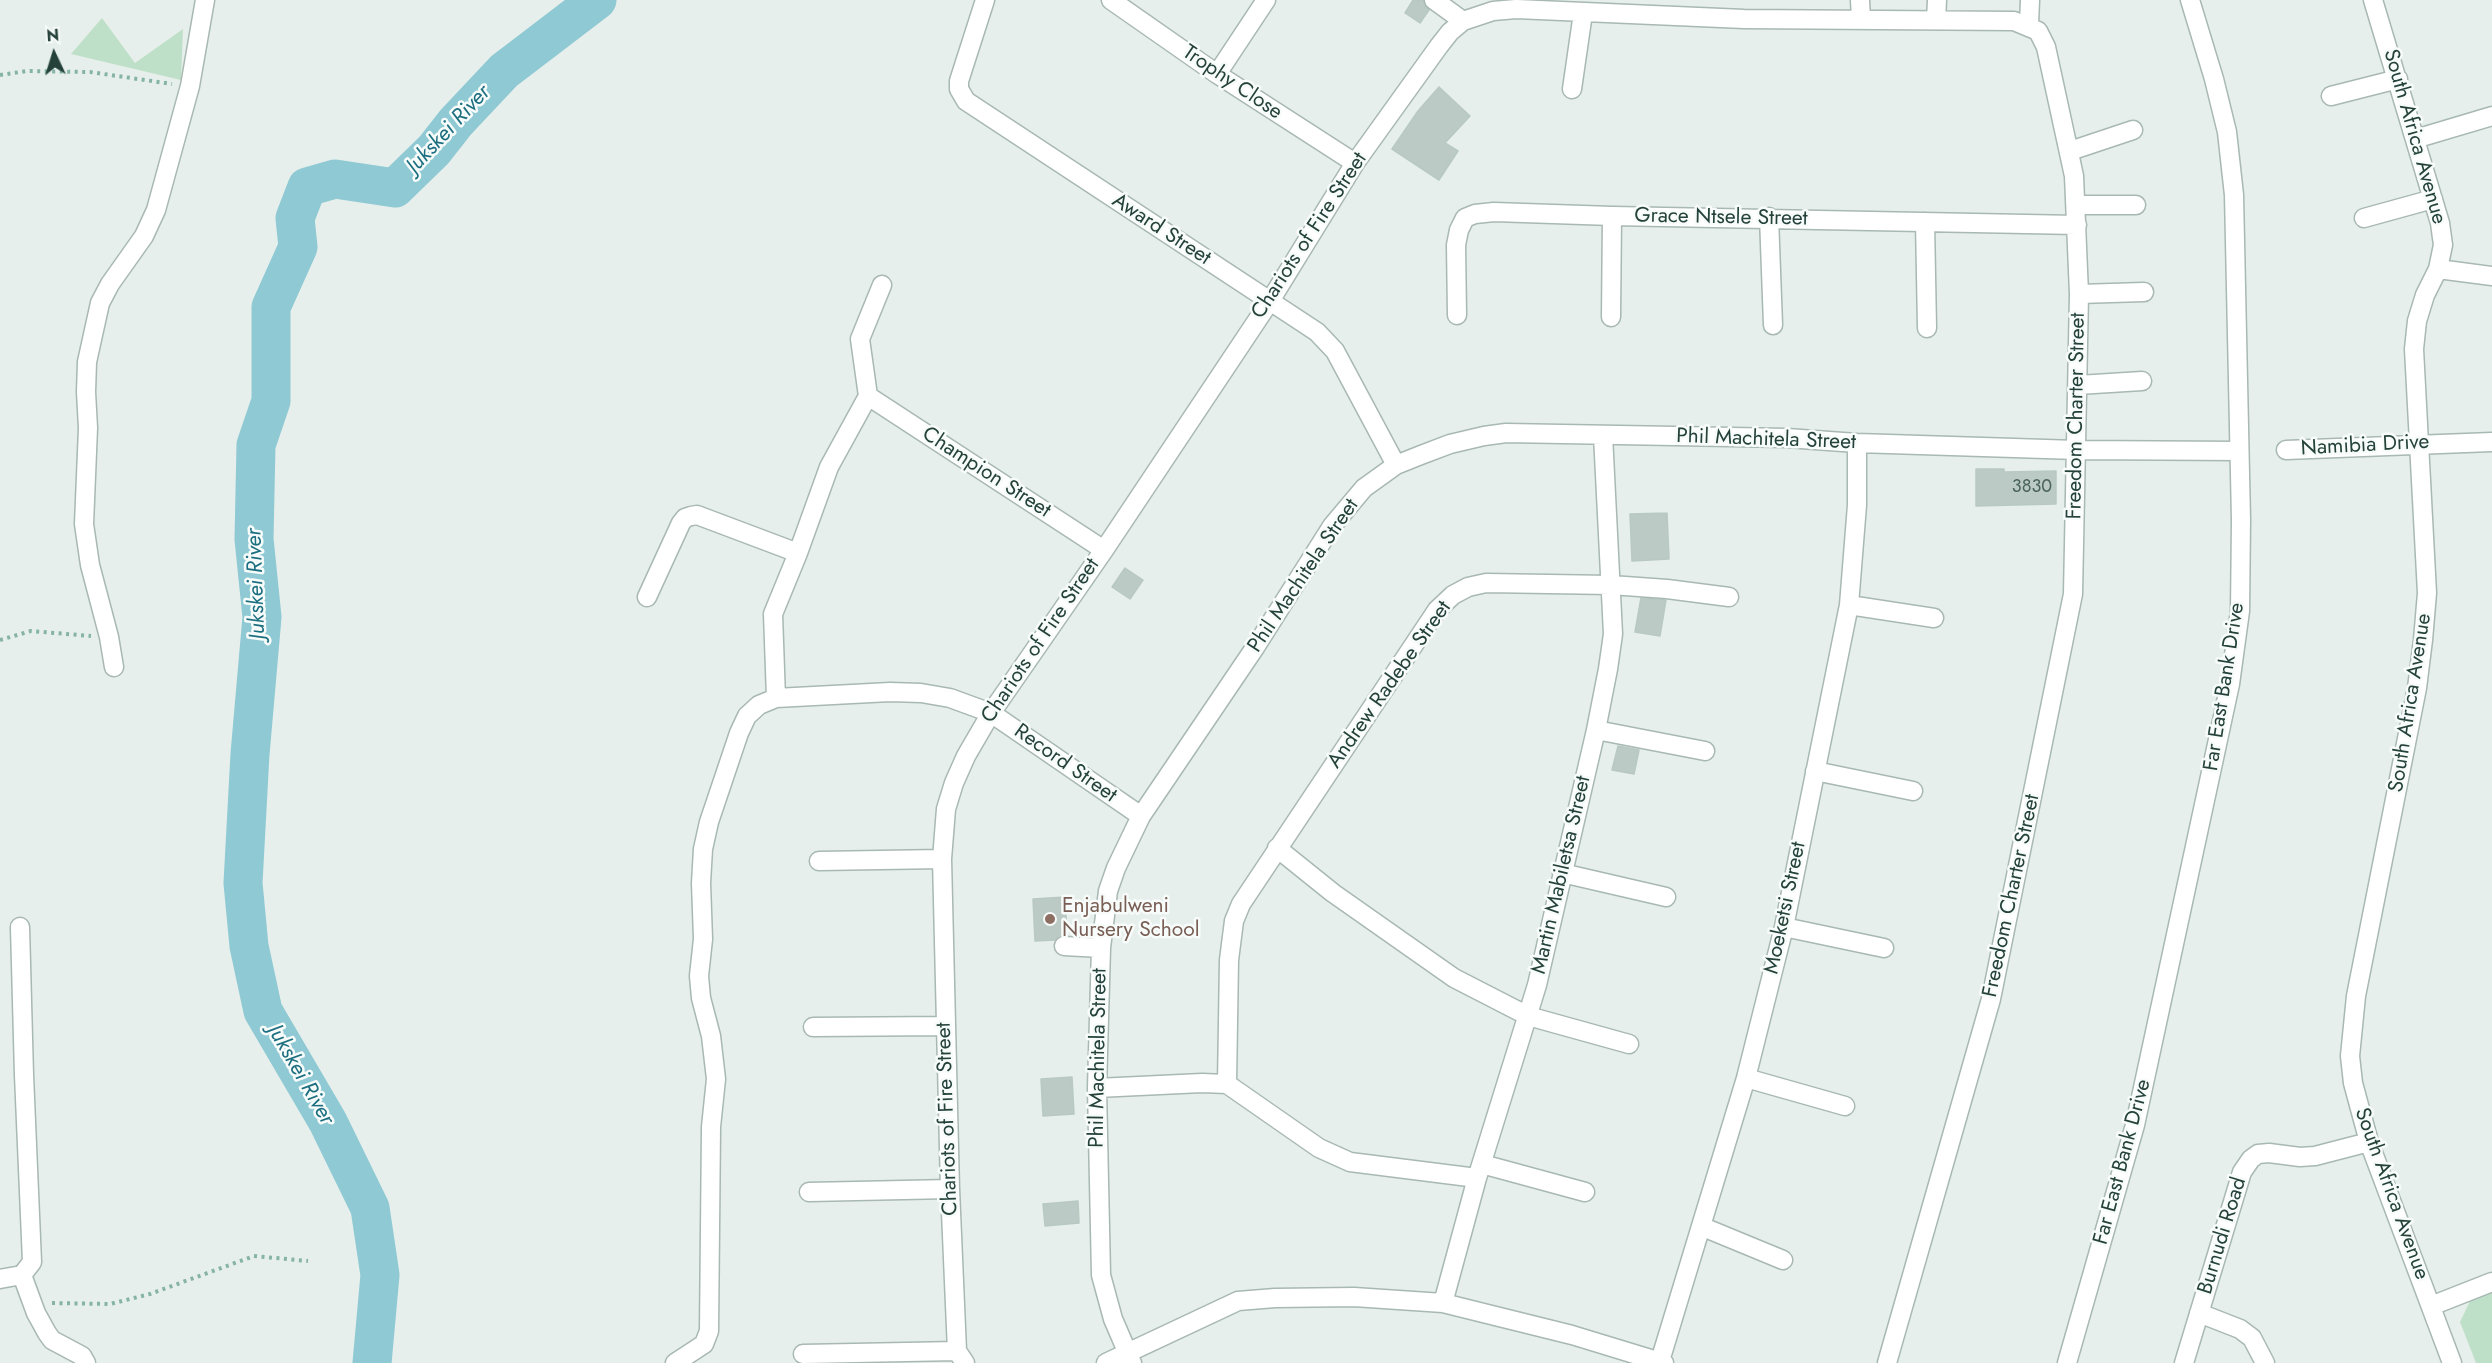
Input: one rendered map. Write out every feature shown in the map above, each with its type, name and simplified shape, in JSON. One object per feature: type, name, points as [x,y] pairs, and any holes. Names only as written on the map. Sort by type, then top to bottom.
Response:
[{"type":"street","points":[[114,667],[90,565],[84,524],[88,428],[87,362],[100,303],[110,284],[144,236],[156,210],[190,86],[205,0]]},
{"type":"street","name":"Award Street","points":[[985,0],[960,81],[959,89],[966,101],[1317,332],[1335,351],[1396,465]]},
{"type":"street","name":"Trophy Close","points":[[1110,0],[1217,74],[1355,163]]},
{"type":"street","points":[[1217,74],[1266,0]]},
{"type":"street","points":[[1434,0],[1463,21],[1493,10],[1516,9],[1583,13],[1781,9],[1861,19],[2014,21],[2029,26],[2030,0]]},
{"type":"street","points":[[1860,0],[1861,19]]},
{"type":"street","points":[[1936,20],[1937,0]]},
{"type":"street","name":"Far East Bank Drive","points":[[2067,1363],[2135,1125],[2230,684],[2240,601],[2242,561],[2234,195],[2227,132],[2190,0]]},
{"type":"street","name":"South Africa Avenue","points":[[2373,0],[2440,223],[2443,245],[2438,269],[2425,295],[2417,321],[2414,349],[2427,593],[2422,652],[2413,710],[2351,1029],[2350,1056],[2353,1083],[2369,1142],[2452,1363]]},
{"type":"street","points":[[1572,89],[1583,13]]},
{"type":"street","name":"Chariots of Fire Street","points":[[961,1357],[950,1189],[942,859],[946,809],[954,783],[966,756],[991,713],[1104,550],[1270,301],[1355,163],[1439,46],[1463,21]]},
{"type":"street","name":"Freedom Charter Street","points":[[1887,1363],[1985,1021],[2007,927],[2073,594],[2079,294],[2074,176],[2046,48],[2038,31],[2029,26]]},
{"type":"street","points":[[2331,96],[2398,79]]},
{"type":"street","points":[[2415,139],[2492,116]]},
{"type":"street","points":[[2070,151],[2133,130]]},
{"type":"street","points":[[2364,218],[2433,199]]},
{"type":"street","points":[[2076,205],[2136,205]]},
{"type":"street","name":"Grace Ntsele Street","points":[[1456,315],[1456,245],[1459,230],[1465,218],[1475,214],[1494,212],[2077,225]]},
{"type":"street","points":[[1611,317],[1612,216]]},
{"type":"street","points":[[1768,218],[1773,325]]},
{"type":"street","points":[[1924,222],[1927,328]]},
{"type":"street","points":[[2438,269],[2492,276]]},
{"type":"street","points":[[675,1363],[704,1344],[709,1331],[711,1127],[716,1079],[713,1046],[701,998],[699,976],[703,939],[701,883],[703,849],[709,822],[747,716],[759,705],[776,698],[773,614],[829,467],[868,396],[860,339],[882,285]]},
{"type":"street","points":[[2079,294],[2144,292]]},
{"type":"street","points":[[2078,385],[2142,381]]},
{"type":"street","name":"Champion Street","points":[[868,396],[1104,550]]},
{"type":"street","name":"Phil Machitela Street","points":[[1129,1358],[1104,1291],[1101,1275],[1097,1088],[1101,948],[1108,891],[1116,868],[1141,816],[1256,646],[1332,526],[1364,488],[1396,465],[1450,444],[1506,433],[1787,438],[1857,443],[2077,450],[2239,452]]},
{"type":"street","name":"Martin Mabiletsa Street","points":[[1443,1303],[1480,1171],[1528,1016],[1549,936],[1596,730],[1612,634],[1603,435]]},
{"type":"street","name":"Namibia Drive","points":[[2286,450],[2492,442]]},
{"type":"street","name":"Moeketsi Street","points":[[1662,1362],[1746,1078],[1784,927],[1849,605],[1857,505],[1857,443]]},
{"type":"street","points":[[647,597],[681,523],[685,518],[691,516],[697,515],[798,553]]},
{"type":"street","name":"Andrew Radebe Street","points":[[1227,1084],[1229,960],[1234,921],[1241,904],[1437,610],[1454,595],[1468,587],[1486,583],[1667,588],[1729,597]]},
{"type":"street","points":[[1849,605],[1934,618]]},
{"type":"street","name":"Record Street","points":[[776,698],[890,692],[921,693],[950,698],[991,713],[1141,816]]},
{"type":"street","points":[[1596,730],[1705,751]]},
{"type":"street","points":[[1815,771],[1913,791]]},
{"type":"street","points":[[1277,848],[1333,893],[1454,978],[1528,1016],[1629,1044]]},
{"type":"street","points":[[819,861],[942,859]]},
{"type":"street","points":[[1562,873],[1666,897]]},
{"type":"street","points":[[0,1279],[22,1275],[32,1262],[20,927]]},
{"type":"street","points":[[1784,927],[1884,948]]},
{"type":"street","points":[[1064,946],[1101,948]]},
{"type":"street","points":[[813,1027],[945,1026]]},
{"type":"street","points":[[1746,1078],[1845,1106]]},
{"type":"street","points":[[1097,1088],[1227,1084],[1319,1148],[1350,1162],[1480,1171],[1585,1192]]},
{"type":"street","name":"Burnudi Road","points":[[2184,1363],[2242,1172],[2251,1159],[2258,1154],[2269,1153],[2315,1156],[2369,1142]]},
{"type":"street","points":[[809,1192],[950,1189]]},
{"type":"street","points":[[1703,1227],[1783,1260]]},
{"type":"street","points":[[22,1275],[41,1324],[52,1340],[77,1352],[86,1363]]},
{"type":"street","points":[[2431,1306],[2492,1282]]},
{"type":"street","points":[[1106,1363],[1129,1358],[1225,1305],[1255,1298],[1354,1297],[1443,1303],[1496,1315],[1662,1362]]},
{"type":"street","points":[[2199,1313],[2240,1329],[2252,1338],[2265,1363]]},
{"type":"street","points":[[803,1354],[961,1357]]},
{"type":"path","points":[[0,75],[27,71],[90,72],[132,80],[190,86]]},
{"type":"path","points":[[0,640],[31,631],[109,638]]},
{"type":"path","points":[[34,1303],[110,1304],[150,1294],[254,1256],[308,1261]]},
{"type":"green space","points":[[102,18],[135,63],[183,29],[181,80],[71,54]]},
{"type":"green space","points":[[2492,1289],[2492,1363],[2476,1363],[2460,1322],[2472,1297]]},
{"type":"building","points":[[1413,0],[1423,0],[1429,10],[1420,23],[1405,13]]},
{"type":"building","points":[[1439,87],[1470,116],[1445,143],[1458,151],[1439,180],[1392,149],[1418,111]]},
{"type":"building","points":[[1976,469],[2004,469],[2004,472],[2056,471],[2056,504],[1976,506]]},
{"type":"building","points":[[1667,513],[1669,559],[1632,561],[1630,514]]},
{"type":"building","points":[[1125,568],[1143,580],[1130,599],[1112,587]]},
{"type":"building","points":[[1641,598],[1666,600],[1660,636],[1635,632]]},
{"type":"building","points":[[1618,746],[1639,750],[1634,774],[1612,770]]},
{"type":"building","name":"Enjabulweni Nursery School","points":[[1065,897],[1067,935],[1059,936],[1055,940],[1035,941],[1033,899]]},
{"type":"building","points":[[1072,1077],[1074,1114],[1043,1116],[1041,1079]]},
{"type":"building","points":[[1078,1201],[1079,1223],[1045,1226],[1043,1204]]},
{"type":"waterway","name":"Jukskei River","points":[[372,1363],[380,1275],[370,1208],[328,1122],[263,1011],[249,946],[243,883],[250,754],[262,617],[254,539],[256,445],[271,401],[271,307],[298,247],[295,218],[307,187],[335,179],[395,188],[434,150],[456,122],[504,71],[597,0]]},
{"type":"place","name":"Enjabulweni Nursery School","points":[[1050,919]]}]
